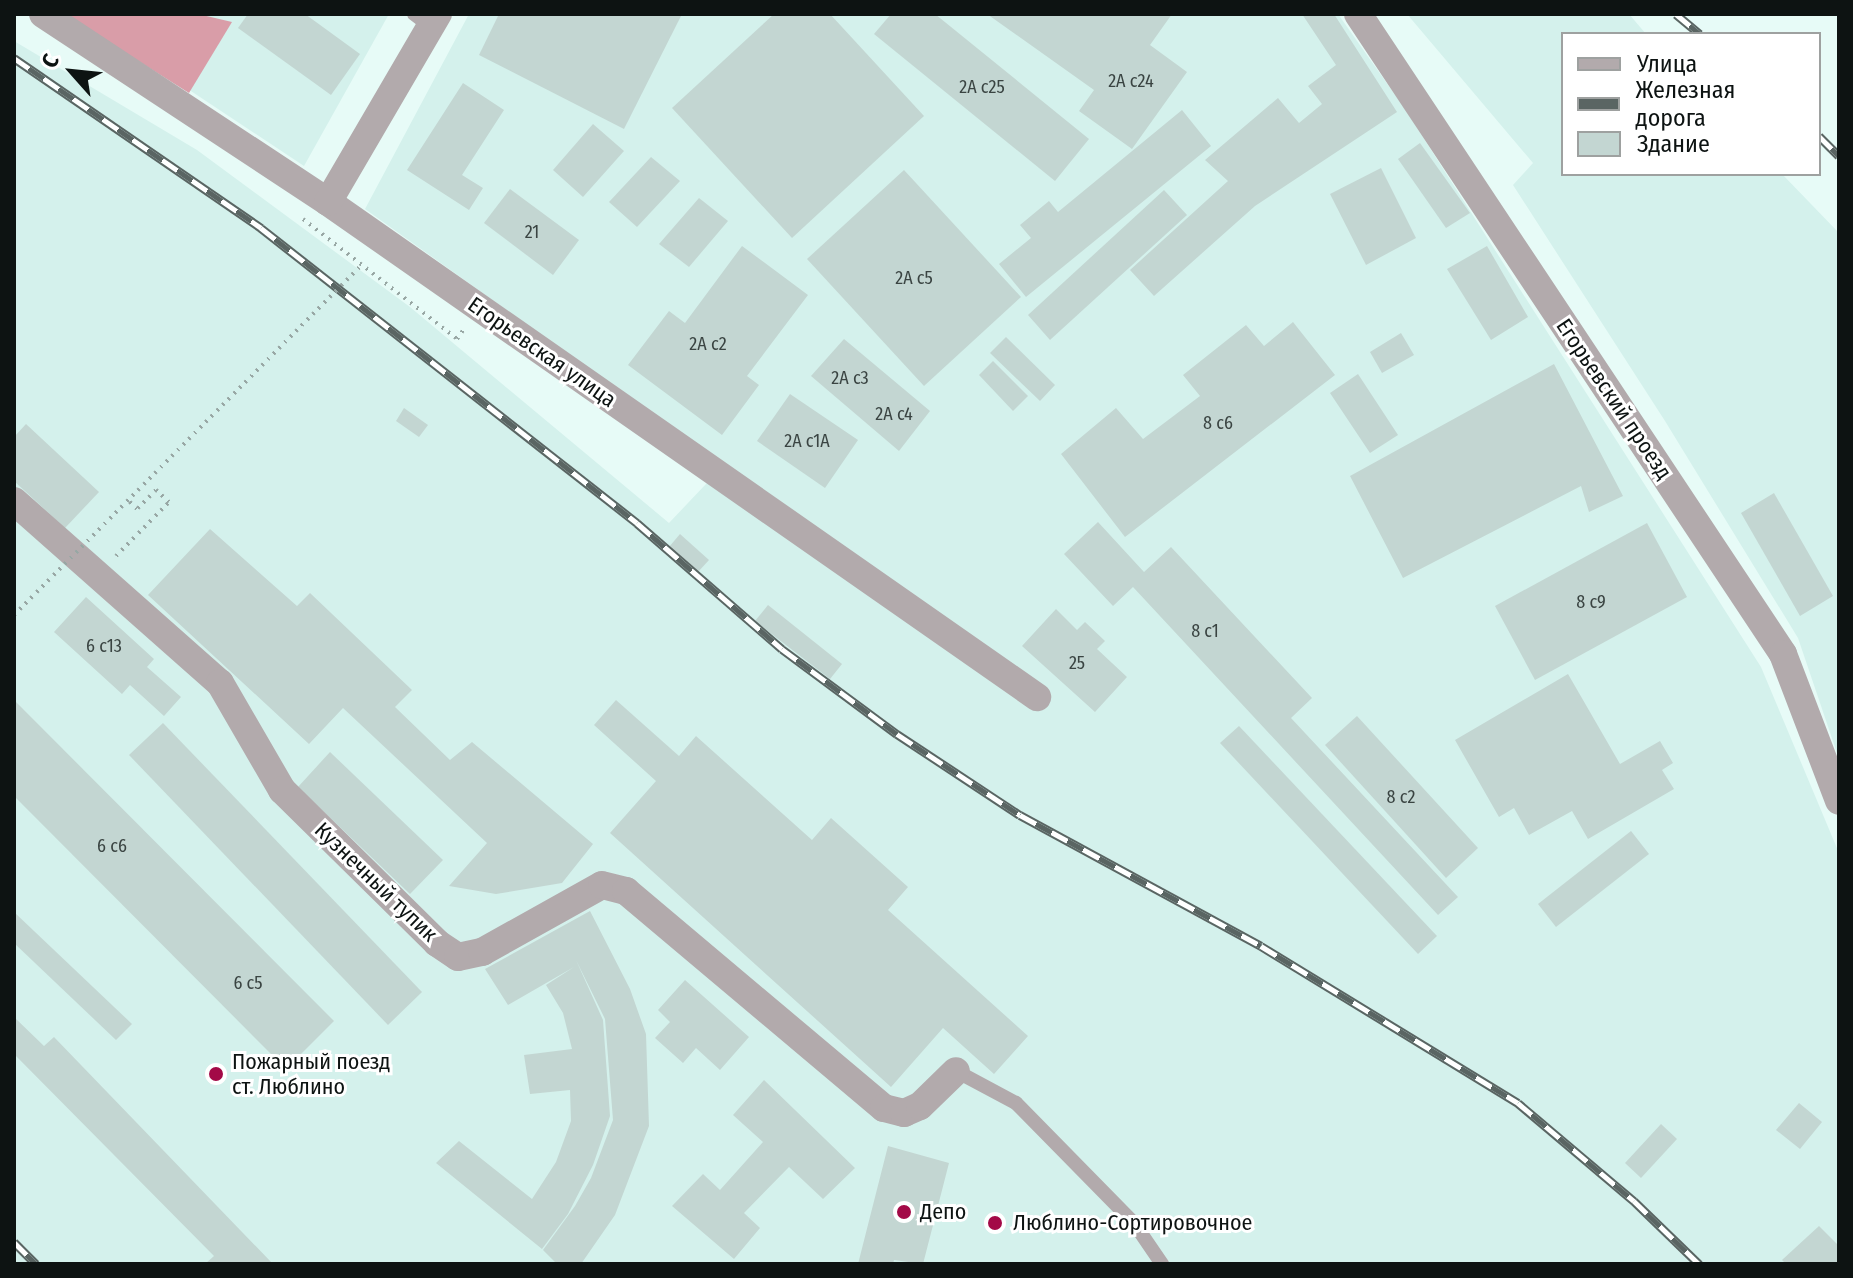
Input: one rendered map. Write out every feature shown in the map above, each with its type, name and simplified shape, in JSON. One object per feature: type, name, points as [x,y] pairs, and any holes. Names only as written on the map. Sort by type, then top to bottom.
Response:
[{"type":"street","name":"Егорьевская улица","points":[[43,14],[328,202],[1037,697]]},
{"type":"street","name":"Егорьевский проезд","points":[[1358,14],[1783,654],[1839,801]]},
{"type":"street","points":[[328,202],[428,18]]},
{"type":"street","name":"Кузнечный тупик","points":[[14,501],[220,683],[282,790],[437,943],[458,957],[482,952],[602,885],[626,891],[884,1108],[904,1113],[920,1106],[956,1071]]},
{"type":"lane","points":[[956,1071],[1016,1103],[1134,1223],[1162,1264]]},
{"type":"path","points":[[293,212],[457,339]]},
{"type":"path","points":[[14,615],[362,265]]},
{"type":"path","points":[[107,565],[169,502],[156,490],[137,509],[128,500]]},
{"type":"shaded area","points":[[64,14],[198,14],[232,22],[189,93]]},
{"type":"shaded area","points":[[75,14],[389,14],[304,166]]},
{"type":"shaded area","points":[[469,14],[1338,14],[1405,109],[1761,667],[1839,853],[1839,1264],[14,1264],[14,41],[197,150],[410,307],[669,523],[724,465],[365,209]]},
{"type":"shaded area","points":[[1407,14],[1629,14],[1644,32],[1561,32],[1561,176],[1784,176],[1839,233],[1839,759],[1798,638],[1665,421],[1513,185],[1533,163]]},
{"type":"building","points":[[248,14],[305,14],[360,54],[331,95],[238,28]]},
{"type":"building","points":[[499,14],[682,14],[624,129],[479,55]]},
{"type":"building","points":[[774,14],[830,14],[924,116],[792,238],[672,108]]},
{"type":"building","points":[[891,14],[935,14],[1089,139],[1055,181],[874,34]]},
{"type":"building","points":[[987,14],[1172,14],[1150,45],[1187,72],[1132,149],[1079,111],[1094,90]]},
{"type":"building","points":[[1302,14],[1334,14],[1397,112],[1255,206],[1154,296],[1130,270],[1228,181],[1205,160],[1278,98],[1299,123],[1322,104],[1308,86],[1336,65]]},
{"type":"building","points":[[463,83],[504,110],[462,175],[483,188],[469,210],[407,170]]},
{"type":"building","points":[[1182,110],[1211,146],[1026,297],[999,264],[1031,238],[1020,225],[1049,201],[1058,212]]},
{"type":"building","points":[[593,124],[624,151],[583,197],[553,170]]},
{"type":"building","points":[[1420,143],[1470,213],[1446,228],[1398,159]]},
{"type":"building","points":[[651,157],[680,181],[637,227],[609,202]]},
{"type":"building","points":[[1381,168],[1416,238],[1366,265],[1330,194]]},
{"type":"building","points":[[904,170],[1021,297],[924,386],[807,259]]},
{"type":"building","points":[[510,189],[579,240],[553,275],[484,223]]},
{"type":"building","points":[[1164,190],[1187,215],[1050,340],[1028,315]]},
{"type":"building","points":[[699,198],[728,221],[689,267],[659,244]]},
{"type":"building","points":[[742,246],[808,295],[747,376],[759,385],[722,435],[628,365],[669,311],[685,323]]},
{"type":"building","points":[[1487,246],[1528,317],[1491,340],[1447,269]]},
{"type":"building","points":[[1293,322],[1335,375],[1125,537],[1061,454],[1116,408],[1143,439],[1200,396],[1183,375],[1246,325],[1264,346]]},
{"type":"building","points":[[1401,333],[1414,355],[1382,373],[1370,352]]},
{"type":"building","points":[[1006,337],[1055,385],[1040,401],[990,353]]},
{"type":"building","points":[[844,339],[930,411],[899,451],[811,376]]},
{"type":"building","points":[[993,361],[1028,396],[1013,411],[979,375]]},
{"type":"building","points":[[1554,364],[1623,496],[1589,512],[1581,486],[1403,578],[1350,476]]},
{"type":"building","points":[[1358,374],[1398,435],[1370,453],[1330,393]]},
{"type":"building","points":[[790,394],[858,440],[825,488],[757,441]]},
{"type":"building","points":[[404,408],[428,425],[419,437],[396,421]]},
{"type":"building","points":[[26,424],[99,492],[65,528],[14,481],[14,437]]},
{"type":"building","points":[[1774,493],[1833,596],[1800,616],[1741,513]]},
{"type":"building","points":[[1098,522],[1144,572],[1171,547],[1312,698],[1291,718],[1458,897],[1438,915],[1133,587],[1113,606],[1064,554]]},
{"type":"building","points":[[1647,523],[1687,597],[1535,680],[1495,606]]},
{"type":"building","points":[[210,529],[297,606],[310,593],[412,690],[395,707],[450,760],[472,742],[593,844],[562,883],[496,894],[449,886],[487,843],[343,708],[309,744],[148,595]]},
{"type":"building","points":[[680,534],[709,560],[698,572],[669,547]]},
{"type":"building","points":[[86,597],[154,659],[147,667],[181,697],[164,716],[130,685],[122,694],[54,632]]},
{"type":"building","points":[[768,605],[842,664],[830,679],[755,621]]},
{"type":"building","points":[[1056,609],[1077,630],[1085,622],[1105,641],[1097,649],[1127,677],[1095,712],[1022,646]]},
{"type":"building","points":[[1568,674],[1620,764],[1660,741],[1673,763],[1662,770],[1674,789],[1588,839],[1572,811],[1529,835],[1514,808],[1499,817],[1455,740]]},
{"type":"building","points":[[14,700],[334,1021],[286,1069],[14,796]]},
{"type":"building","points":[[616,700],[679,756],[696,736],[812,840],[831,818],[908,887],[888,910],[1028,1036],[994,1074],[943,1028],[891,1087],[610,833],[656,781],[594,725]]},
{"type":"building","points":[[1357,716],[1478,848],[1446,878],[1325,745]]},
{"type":"building","points":[[163,723],[422,992],[388,1025],[129,755]]},
{"type":"building","points":[[1239,726],[1437,936],[1418,954],[1220,743]]},
{"type":"building","points":[[330,752],[443,860],[410,894],[298,787]]},
{"type":"building","points":[[1631,831],[1649,854],[1556,927],[1538,904]]},
{"type":"building","points":[[590,911],[630,989],[646,1034],[649,1126],[615,1215],[581,1264],[557,1264],[543,1250],[575,1206],[591,1178],[613,1120],[605,1019],[576,960],[603,1020],[610,1116],[593,1165],[568,1214],[542,1249],[436,1163],[459,1141],[532,1199],[556,1162],[571,1121],[570,1090],[530,1094],[524,1055],[572,1049],[563,1013],[546,985],[574,967],[508,1005],[485,969]]},
{"type":"building","points":[[14,912],[132,1024],[116,1040],[14,943]]},
{"type":"building","points":[[685,980],[749,1037],[720,1070],[696,1048],[683,1063],[655,1038],[670,1022],[658,1010]]},
{"type":"building","points":[[14,1017],[44,1046],[54,1037],[273,1264],[205,1264],[214,1256],[14,1054]]},
{"type":"building","points":[[764,1080],[855,1168],[823,1199],[789,1167],[744,1213],[760,1228],[734,1259],[672,1206],[703,1174],[720,1190],[763,1142],[733,1115]]},
{"type":"building","points":[[1799,1103],[1822,1122],[1800,1149],[1776,1130]]},
{"type":"building","points":[[1661,1124],[1677,1139],[1641,1178],[1625,1163]]},
{"type":"building","name":"Депо","points":[[888,1146],[949,1163],[923,1264],[894,1260],[893,1264],[858,1264]]},
{"type":"building","points":[[1819,1226],[1839,1246],[1839,1264],[1786,1264],[1782,1260]]},
{"type":"railway","points":[[1676,14],[1698,32]]},
{"type":"railway","points":[[14,58],[261,228],[637,523],[782,649],[897,734],[1020,815],[1261,946],[1518,1103],[1634,1201],[1699,1264]]},
{"type":"railway","points":[[1821,138],[1839,156]]},
{"type":"railway","points":[[14,1242],[36,1264]]},
{"type":"place","name":"Пожарный поезд ст. Люблино","points":[[216,1074]]},
{"type":"place","name":"Депо","points":[[904,1212]]},
{"type":"place","name":"Люблино-Сортировочное","points":[[995,1223]]}]
